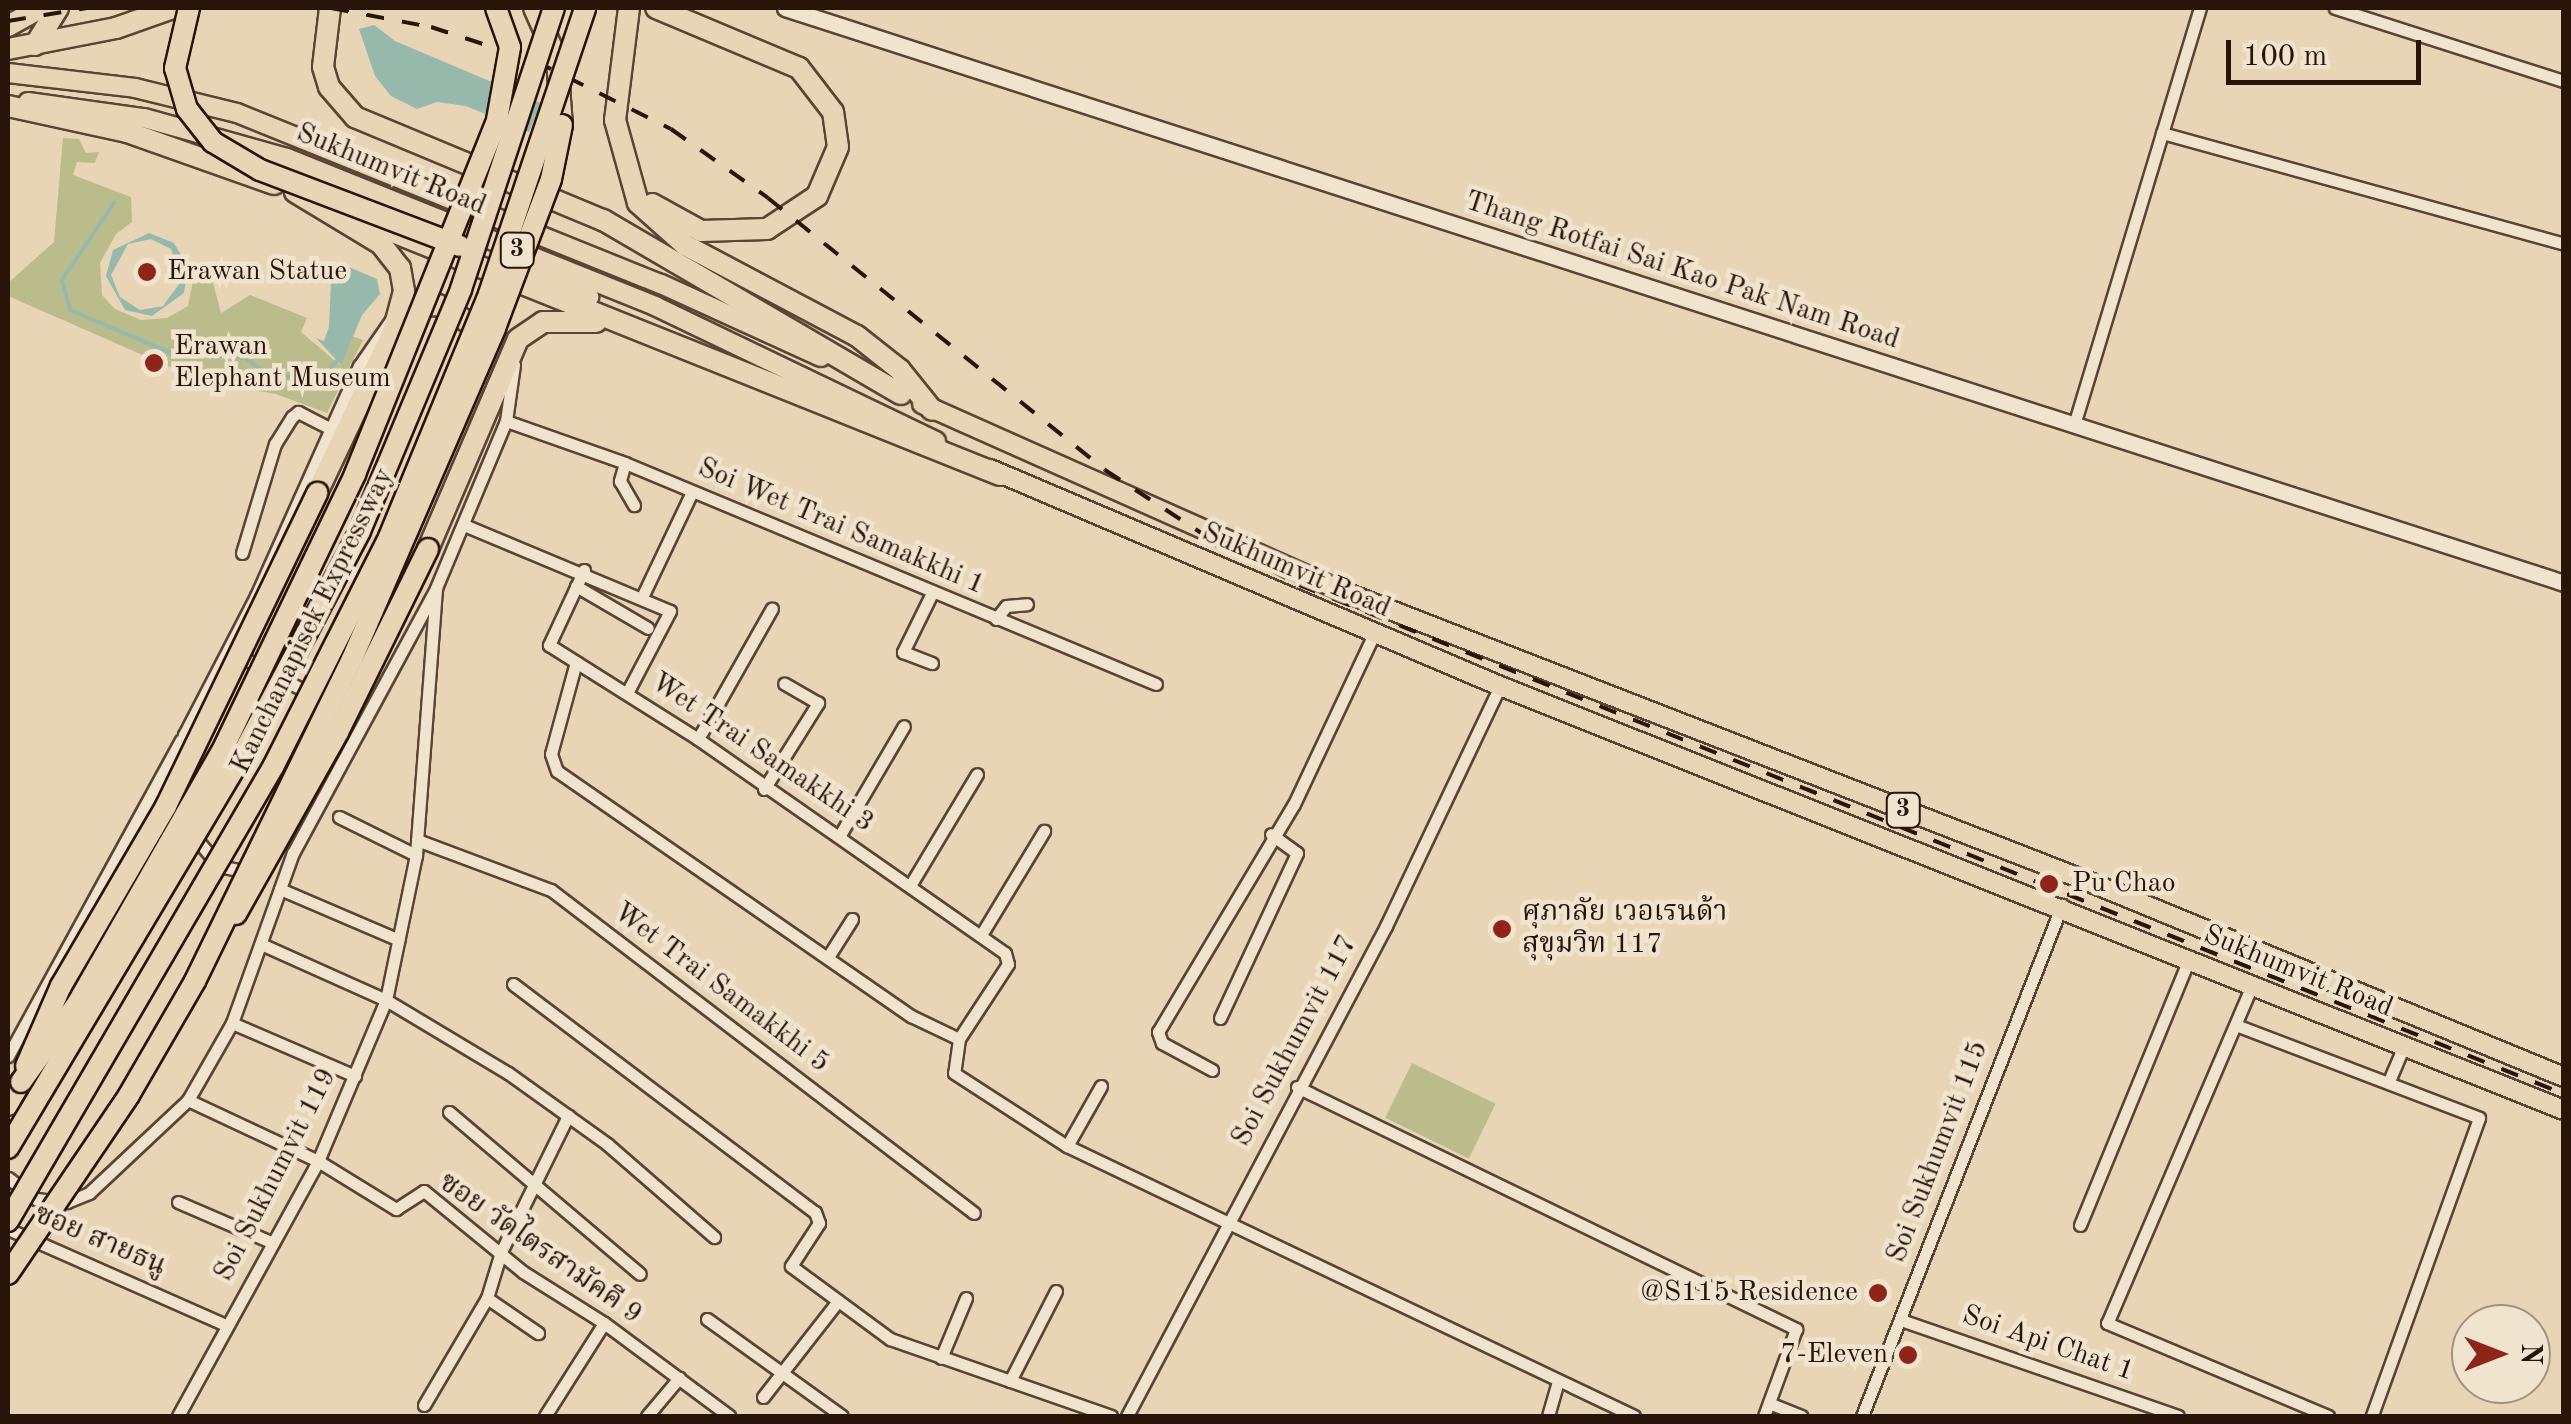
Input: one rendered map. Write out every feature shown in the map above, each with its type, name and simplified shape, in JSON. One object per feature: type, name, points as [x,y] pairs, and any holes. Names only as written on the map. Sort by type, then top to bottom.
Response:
[{"type":"highway","points":[[8,26],[41,8]]},
{"type":"highway","points":[[34,45],[58,8]]},
{"type":"highway","points":[[8,49],[172,8]]},
{"type":"highway","points":[[188,8],[175,68],[187,109],[213,142],[260,170],[707,347],[825,406]]},
{"type":"highway","points":[[330,8],[324,33],[329,86],[356,117],[603,220],[900,394]]},
{"type":"highway","points":[[8,1105],[77,1004],[221,753],[348,489],[497,120],[510,46],[496,8]]},
{"type":"highway","points":[[196,981],[416,518],[552,179],[562,124],[561,81],[534,8]]},
{"type":"highway","name":"Kanchanapisek Expressway","points":[[8,1148],[241,757],[360,531],[461,289],[554,8]]},
{"type":"highway","name":"Kanchanapisek Expressway","points":[[8,1221],[273,767],[389,537],[489,294],[585,8]]},
{"type":"highway","points":[[629,8],[616,88],[624,173],[638,203],[665,231],[857,336],[900,370],[932,410]]},
{"type":"highway","points":[[624,173],[648,202],[681,224],[745,233],[806,209],[833,168],[838,147],[833,112],[799,68],[656,8]]},
{"type":"highway","name":"Sukhumvit Road","points":[[8,73],[134,88],[237,113],[678,291],[932,410],[1241,547],[2564,1077]]},
{"type":"highway","points":[[8,104],[127,132],[294,192],[1000,475]]},
{"type":"highway","name":"Sukhumvit Road","points":[[8,104],[144,118],[288,158],[672,314],[1000,475],[1374,634],[2564,1110]]},
{"type":"highway","points":[[21,1082],[46,1013],[166,806],[402,308],[404,280],[393,255],[294,192]]},
{"type":"highway","points":[[324,701],[486,337],[484,329],[457,310],[418,303],[402,308]]},
{"type":"highway","points":[[8,1274],[121,1107],[310,784],[428,549],[518,339],[556,320],[623,326]]},
{"type":"highway","points":[[1229,572],[1241,547]]},
{"type":"highway","points":[[2404,1045],[2413,1015]]},
{"type":"main road","name":"Thang Rotfai Sai Kao Pak Nam Road","points":[[785,8],[2564,582]]},
{"type":"street","points":[[2074,424],[2200,8]]},
{"type":"street","points":[[2335,8],[2564,82]]},
{"type":"street","points":[[2162,134],[2564,244]]},
{"type":"street","points":[[8,1056],[232,645],[360,366],[402,308]]},
{"type":"street","points":[[8,1178],[36,1199],[67,1202],[89,1193],[188,1100],[232,1023],[293,853],[436,588],[464,525],[506,421],[518,339]]},
{"type":"street","points":[[242,552],[274,444],[292,417],[298,412],[331,429]]},
{"type":"street","name":"Soi Wet Trai Samakkhi 1","points":[[506,421],[625,463],[1156,684]]},
{"type":"street","points":[[625,463],[620,481],[634,505]]},
{"type":"street","points":[[643,595],[692,492]]},
{"type":"street","points":[[464,525],[584,570],[643,595],[670,612],[627,694]]},
{"type":"street","name":"Wet Trai Samakkhi 3","points":[[584,570],[548,642],[698,738],[764,789],[840,835],[1009,958],[959,1039]]},
{"type":"street","points":[[576,586],[648,628]]},
{"type":"street","name":"Soi Sukhumvit 119","points":[[178,1416],[318,1161],[386,1000],[418,840],[436,588]]},
{"type":"street","points":[[932,594],[903,652],[932,663]]},
{"type":"street","points":[[996,619],[1006,606],[1026,604]]},
{"type":"street","points":[[698,738],[772,608]]},
{"type":"street","points":[[1212,1070],[1162,1042],[1158,1032],[1271,834],[1294,804],[1374,634]]},
{"type":"street","points":[[232,645],[244,660],[364,722]]},
{"type":"street","points":[[576,662],[554,767],[911,1016],[959,1039],[954,1073],[1067,1146],[1634,1416]]},
{"type":"street","points":[[764,789],[818,703],[784,683]]},
{"type":"street","name":"Soi Sukhumvit 117","points":[[1128,1416],[1386,926],[1500,686]]},
{"type":"street","points":[[840,835],[904,726]]},
{"type":"street","points":[[184,735],[183,805],[206,854],[242,873],[293,853]]},
{"type":"street","points":[[911,884],[977,774]]},
{"type":"street","points":[[339,818],[416,855]]},
{"type":"street","points":[[980,934],[1044,831]]},
{"type":"street","points":[[1220,1018],[1297,853],[1271,834]]},
{"type":"street","name":"Wet Trai Samakkhi 5","points":[[418,840],[551,890],[974,1213]]},
{"type":"street","points":[[280,889],[399,940]]},
{"type":"street","name":"Soi Sukhumvit 115","points":[[1862,1416],[2062,906]]},
{"type":"street","points":[[828,957],[852,920]]},
{"type":"street","points":[[261,944],[386,1000],[568,1116],[714,1237]]},
{"type":"street","points":[[2080,1225],[2190,958]]},
{"type":"street","points":[[2253,983],[2236,1025],[2226,1033],[2108,1328],[2328,1416]]},
{"type":"street","points":[[512,984],[815,1212],[820,1223],[791,1266],[890,1339],[1111,1416]]},
{"type":"street","points":[[232,1023],[355,1076]]},
{"type":"street","points":[[2236,1025],[2479,1118],[2372,1416]]},
{"type":"street","points":[[2388,1081],[2404,1045]]},
{"type":"street","points":[[1067,1146],[1101,1086]]},
{"type":"street","points":[[1298,1087],[1796,1329],[1764,1416]]},
{"type":"street","points":[[188,1100],[318,1161]]},
{"type":"street","points":[[448,1112],[640,1274]]},
{"type":"street","points":[[424,1404],[488,1298],[502,1252],[568,1116]]},
{"type":"street","name":"ซอย วัดไตรสามัคคี 9","points":[[318,1161],[396,1209],[422,1191],[729,1416]]},
{"type":"street","points":[[178,1202],[273,1243]]},
{"type":"street","name":"ซอย สายธนู","points":[[8,1229],[226,1325]]},
{"type":"street","points":[[1010,1381],[1056,1291]]},
{"type":"street","points":[[488,1298],[538,1333]]},
{"type":"street","points":[[941,1358],[966,1298]]},
{"type":"street","points":[[764,1396],[838,1301]]},
{"type":"street","points":[[707,1320],[842,1416]]},
{"type":"street","name":"Soi Api Chat 1","points":[[1900,1320],[2178,1416]]},
{"type":"street","points":[[545,1416],[604,1323]]},
{"type":"street","points":[[646,1416],[679,1378]]},
{"type":"street","points":[[1548,1416],[1558,1381]]},
{"type":"street","points":[[1769,1403],[1801,1416]]},
{"type":"green space","points":[[63,138],[79,139],[86,153],[99,152],[95,163],[77,162],[73,175],[131,197],[132,222],[116,234],[100,263],[102,295],[115,309],[141,320],[167,318],[188,306],[196,266],[212,279],[221,313],[250,295],[307,318],[301,332],[340,365],[352,336],[363,340],[327,413],[276,394],[202,381],[8,296],[8,283],[54,242]]},
{"type":"green space","points":[[1412,1063],[1496,1104],[1469,1159],[1385,1118]]},
{"type":"shaded area","points":[[374,25],[395,41],[541,103],[529,132],[466,106],[437,102],[417,109],[391,96],[375,76],[359,29]]},
{"type":"shaded area","points":[[149,233],[174,243],[188,267],[184,293],[152,316],[125,310],[106,276],[113,250]],"holes":[[[151,239],[171,249],[182,280],[163,306],[140,310],[120,297],[111,275],[128,244]]]},
{"type":"shaded area","points":[[349,267],[377,279],[380,294],[362,315],[341,365],[316,338],[324,341],[329,327],[331,281]]},
{"type":"waterway","points":[[114,203],[62,280],[70,310],[171,353],[245,358],[270,376],[306,377]]},
{"type":"waterway","points":[[330,368],[337,361]]},
{"type":"railway","points":[[8,21],[87,8]]},
{"type":"railway","points":[[331,8],[431,27],[535,61],[671,129],[768,198],[1105,470],[1206,536],[1299,585],[2564,1094]]},
{"type":"place","name":"Erawan Statue","points":[[147,272]]},
{"type":"place","name":"Erawan Elephant Museum","points":[[154,363]]},
{"type":"place","name":"Pu Chao","points":[[2049,884]]},
{"type":"place","name":"ศุภาลัย เวอเรนด้า สุขุมวิท 117","points":[[1502,929]]},
{"type":"place","name":"@S115 Residence","points":[[1878,1293]]},
{"type":"place","name":"7-Eleven","points":[[1908,1355]]}]
